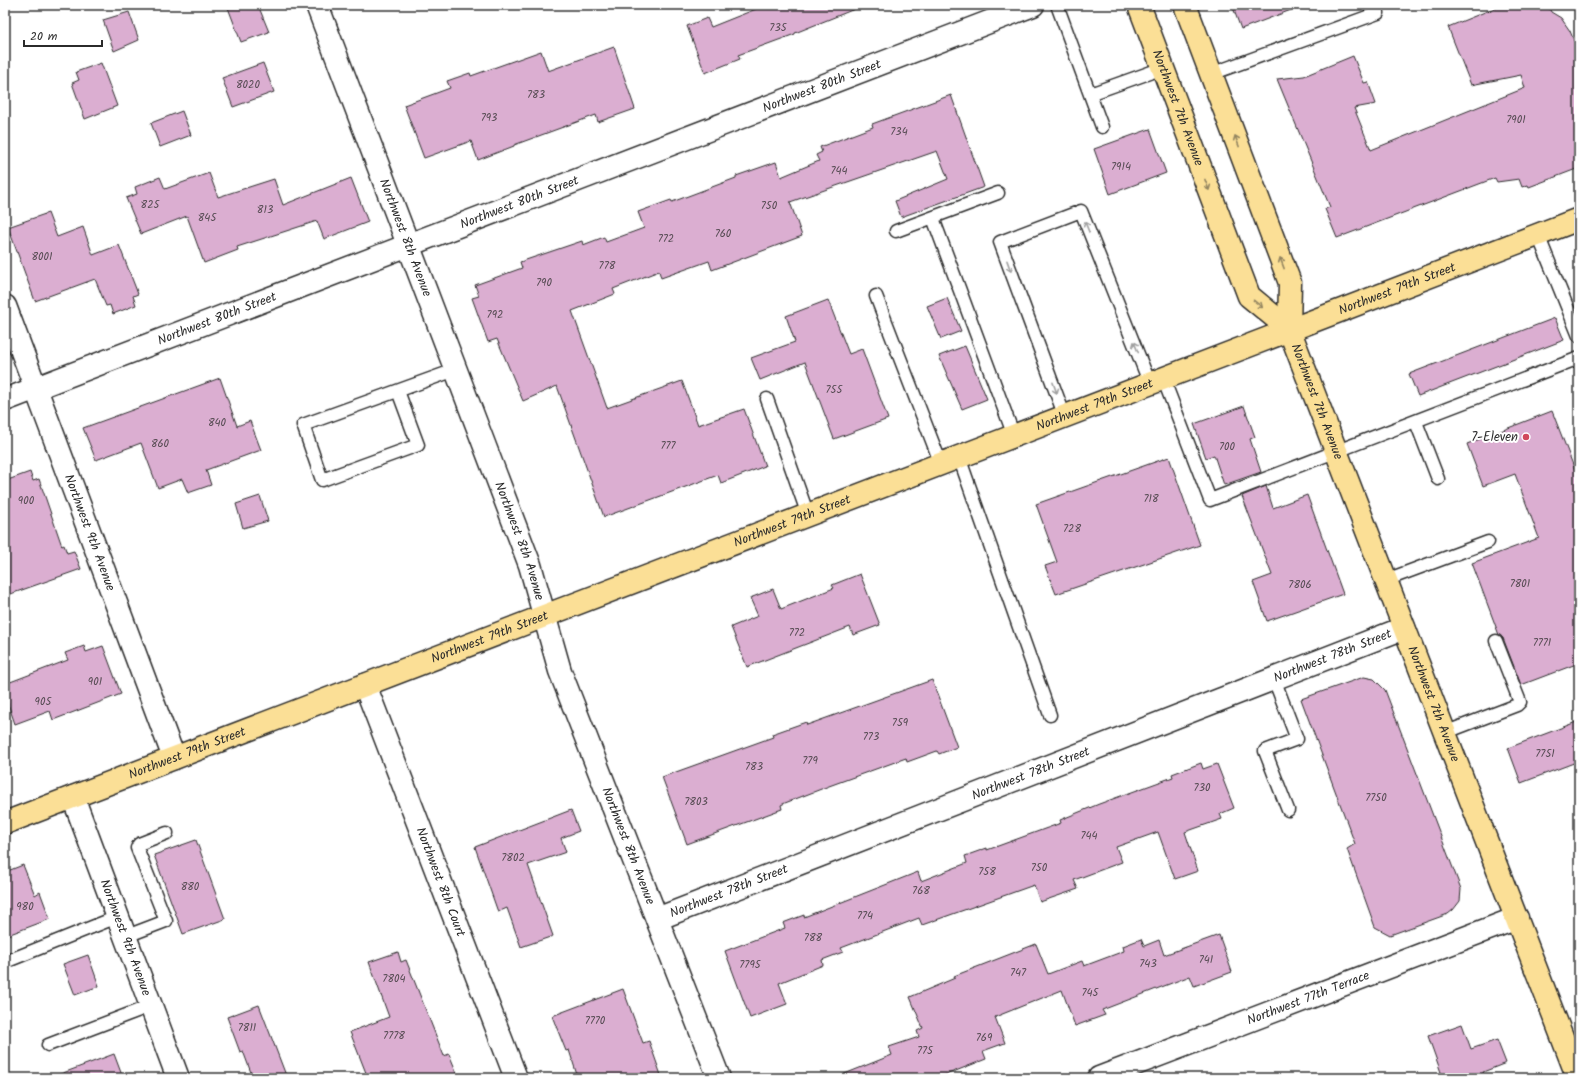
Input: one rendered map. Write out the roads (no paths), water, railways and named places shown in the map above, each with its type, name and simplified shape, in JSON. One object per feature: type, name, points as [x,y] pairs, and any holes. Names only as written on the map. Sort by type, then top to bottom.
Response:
[{"type":"main road","name":"Northwest 7th Avenue","points":[[1139,5],[1249,296],[1289,329]]},
{"type":"main road","name":"Northwest 7th Avenue","points":[[1185,5],[1290,283],[1289,329],[1444,733],[1578,1074]]},
{"type":"main road","name":"Northwest 79th Street","points":[[5,823],[1065,417],[1579,218]]},
{"type":"street","name":"Northwest 8th Avenue","points":[[317,5],[530,565],[560,671],[719,1078]]},
{"type":"street","name":"Northwest 80th Street","points":[[5,400],[409,246],[1011,9],[1033,5]]},
{"type":"street","name":"Northwest 9th Avenue","points":[[5,306],[174,758]]},
{"type":"street","name":"Northwest 78th Street","points":[[657,919],[1404,628]]},
{"type":"street","name":"Northwest 8th Court","points":[[365,685],[516,1078]]},
{"type":"street","name":"Northwest 9th Avenue","points":[[73,797],[178,1078]]},
{"type":"street","name":"Northwest 77th Terrace","points":[[1099,1078],[1517,918]]},
{"type":"lane","points":[[1057,5],[1102,127]]},
{"type":"lane","points":[[1211,74],[1378,13],[1375,5]]},
{"type":"lane","points":[[1090,94],[1163,68]]},
{"type":"lane","points":[[896,231],[998,193]]},
{"type":"lane","points":[[1065,417],[1000,242],[1081,211],[1210,500],[1579,358]]},
{"type":"lane","points":[[933,218],[1014,436]]},
{"type":"lane","points":[[1538,235],[1579,336]]},
{"type":"lane","points":[[876,296],[950,461],[1050,715]]},
{"type":"lane","points":[[398,391],[418,445],[322,480],[303,425],[456,370]]},
{"type":"lane","points":[[767,399],[808,515]]},
{"type":"lane","points":[[1416,422],[1438,479]]},
{"type":"lane","points":[[1386,580],[1488,542]]},
{"type":"lane","points":[[1444,733],[1517,705],[1520,702],[1496,641]]},
{"type":"lane","points":[[1274,679],[1297,739],[1265,750],[1288,810]]},
{"type":"lane","points":[[5,962],[121,927],[166,921],[137,848],[139,844],[167,833]]},
{"type":"lane","points":[[48,1045],[150,1006]]},
{"type":"place","name":"7-Eleven","points":[[1526,437]]}]
